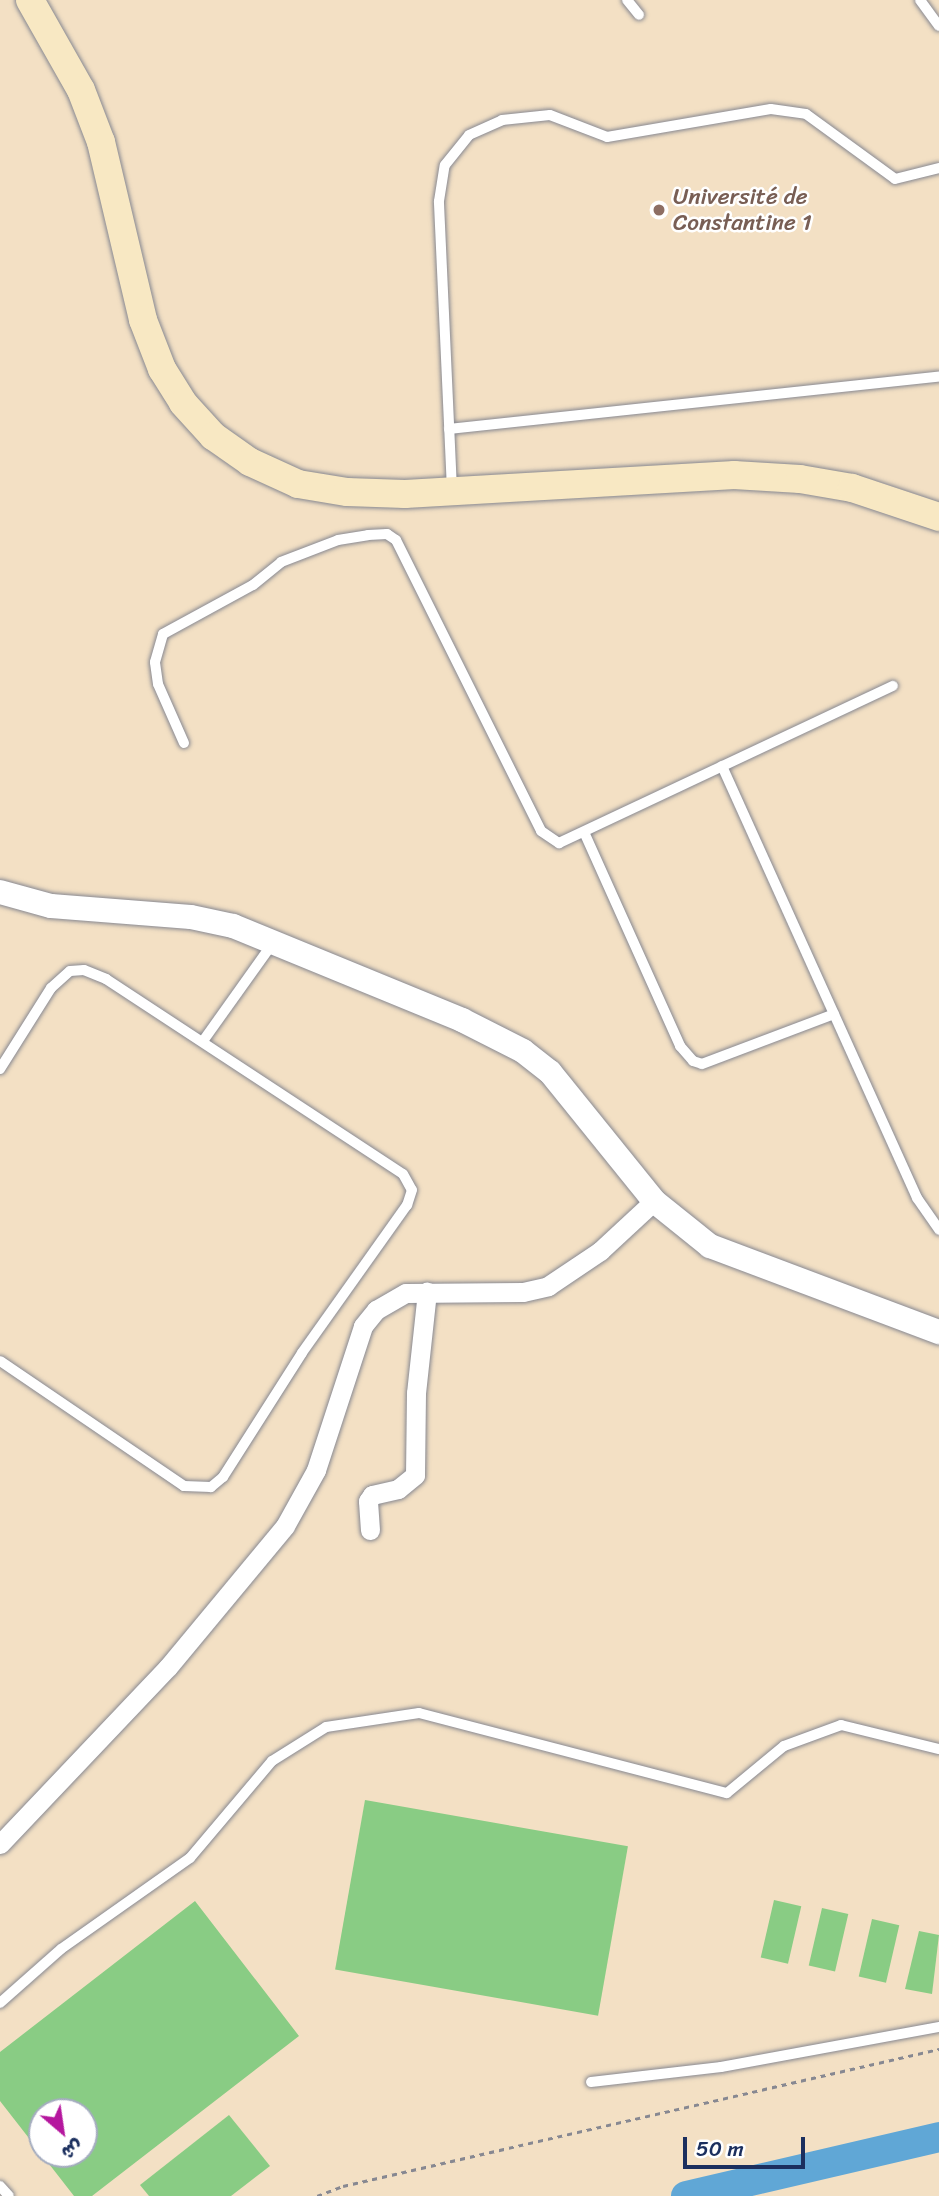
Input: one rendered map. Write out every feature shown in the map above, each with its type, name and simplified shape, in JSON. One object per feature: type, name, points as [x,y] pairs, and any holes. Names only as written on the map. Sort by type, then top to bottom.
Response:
[{"type":"main road","points":[[30,0],[81,90],[101,142],[143,320],[162,369],[183,403],[213,436],[250,462],[298,484],[347,492],[452,490],[734,475],[852,488],[939,517]]},
{"type":"street","points":[[0,892],[51,906],[191,917],[276,940],[523,1051],[550,1072],[595,1122],[654,1201],[710,1246],[939,1332]]},
{"type":"street","points":[[0,1844],[168,1667],[270,1547],[308,1490],[363,1326],[390,1299],[427,1293],[523,1292],[548,1286],[600,1251],[654,1201]]},
{"type":"street","points":[[370,1530],[368,1501],[372,1495],[398,1489],[415,1475],[416,1393],[427,1293]]},
{"type":"lane","points":[[627,0],[639,15]]},
{"type":"lane","points":[[920,0],[939,26]]},
{"type":"lane","points":[[452,490],[439,201],[444,165],[469,135],[502,120],[550,116],[607,137],[771,109],[806,114],[895,178],[939,168]]},
{"type":"lane","points":[[449,429],[939,377]]},
{"type":"lane","points":[[184,743],[158,684],[155,662],[163,634],[299,554],[338,540],[387,534],[396,540],[541,831],[559,843],[893,685]]},
{"type":"lane","points":[[722,766],[917,1198],[939,1230]]},
{"type":"lane","points":[[584,832],[680,1046],[694,1062],[702,1064],[834,1014]]},
{"type":"lane","points":[[203,1041],[276,940]]},
{"type":"lane","points":[[0,1069],[51,988],[70,971],[84,970],[106,979],[203,1041],[403,1174],[412,1190],[407,1205],[302,1353],[223,1477],[211,1487],[184,1486],[0,1361]]},
{"type":"lane","points":[[0,2003],[61,1950],[190,1858],[272,1761],[326,1727],[419,1713],[727,1793],[784,1746],[841,1724],[939,1749]]},
{"type":"lane","points":[[591,2082],[721,2067],[939,2027]]},
{"type":"lane","points":[[0,2186],[9,2196]]},
{"type":"path","points":[[317,2196],[342,2186],[939,2049]]},
{"type":"green space","points":[[365,1800],[628,1846],[598,2016],[335,1969]]},
{"type":"green space","points":[[774,1900],[801,1906],[788,1964],[761,1957]]},
{"type":"green space","points":[[195,1901],[299,2036],[92,2196],[74,2196],[52,2168],[98,2168],[98,2098],[28,2098],[28,2137],[0,2101],[0,2052]]},
{"type":"green space","points":[[822,1908],[848,1914],[835,1972],[809,1965]]},
{"type":"green space","points":[[872,1919],[899,1925],[886,1983],[859,1976]]},
{"type":"green space","points":[[919,1931],[939,1935],[932,1994],[905,1989]]},
{"type":"green space","points":[[229,2115],[270,2166],[231,2196],[149,2196],[140,2185]]},
{"type":"waterway","points":[[686,2196],[939,2137]]},
{"type":"place","name":"Université de Constantine 1","points":[[659,210]]}]
